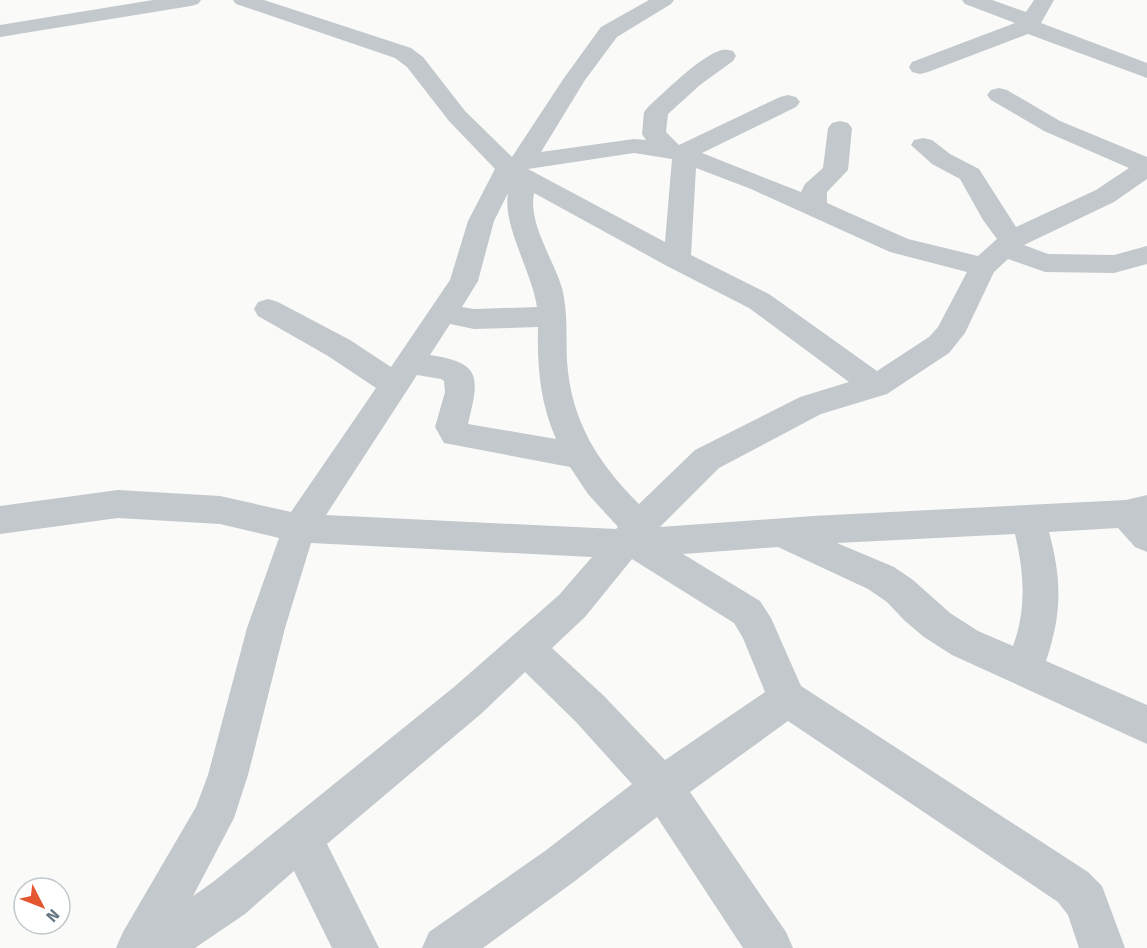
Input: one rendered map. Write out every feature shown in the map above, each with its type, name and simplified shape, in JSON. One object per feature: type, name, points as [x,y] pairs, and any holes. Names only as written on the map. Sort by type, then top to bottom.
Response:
[{"type":"street","points":[[0,31],[191,0]]},
{"type":"street","points":[[243,0],[403,53],[415,62],[458,116],[519,170],[677,260],[759,301],[876,386]]},
{"type":"street","points":[[139,948],[213,818],[228,775],[266,628],[299,528],[464,281],[481,221],[519,170],[576,78],[609,32],[664,0]]},
{"type":"street","points":[[972,0],[1019,16],[1037,30],[1147,71]]},
{"type":"street","points":[[920,67],[1018,31],[1030,23],[1044,0]]},
{"type":"street","points":[[677,152],[654,134],[656,112],[692,80],[725,56]]},
{"type":"street","points":[[999,95],[1020,111],[1044,124],[1084,138],[1147,167]]},
{"type":"street","points":[[677,152],[698,145],[788,102]]},
{"type":"street","points":[[814,206],[814,190],[835,170],[840,128]]},
{"type":"street","points":[[923,145],[940,159],[970,174],[996,220],[1000,251]]},
{"type":"street","points":[[519,170],[634,146],[677,152],[814,206],[900,246],[1000,251],[1045,264],[1114,264],[1147,255]]},
{"type":"street","points":[[677,152],[677,260]]},
{"type":"street","points":[[156,948],[229,898],[468,700],[572,606],[707,459],[811,405],[876,386],[939,345],[950,333],[1000,251],[1105,196],[1147,167]]},
{"type":"street","points":[[519,170],[519,199],[524,224],[545,276],[552,317],[553,368],[560,401],[580,456],[634,538],[747,612],[758,630],[787,699],[1072,887],[1086,902],[1102,948]]},
{"type":"street","points":[[268,309],[339,348],[401,374],[449,369],[459,377],[460,392],[451,427],[455,434],[580,456]]},
{"type":"street","points":[[443,313],[474,319],[552,317]]},
{"type":"street","points":[[0,520],[118,504],[220,510],[299,528],[634,538],[783,533],[1028,519],[1140,520]]},
{"type":"street","points":[[1024,668],[1038,623],[1041,598],[1036,546],[1028,519]]},
{"type":"street","points":[[783,533],[881,578],[900,591],[918,610],[937,625],[965,643],[1147,725]]},
{"type":"street","points":[[525,647],[590,709],[662,787],[770,948]]},
{"type":"street","points":[[445,948],[560,866],[662,787],[787,699]]},
{"type":"street","points":[[301,839],[356,948]]}]
